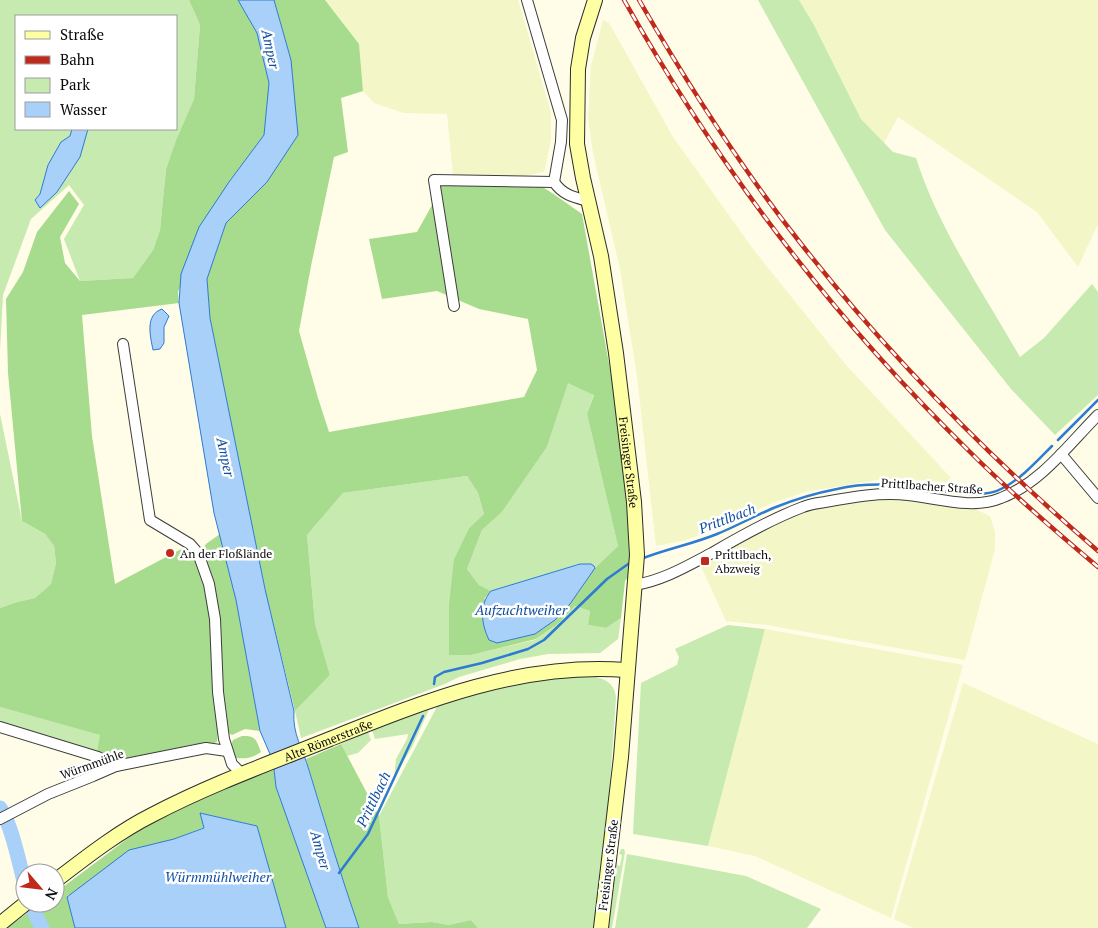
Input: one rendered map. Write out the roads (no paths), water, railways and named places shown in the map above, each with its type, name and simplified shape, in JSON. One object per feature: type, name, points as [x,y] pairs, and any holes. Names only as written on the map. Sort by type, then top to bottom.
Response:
[{"type":"main road","name":"Freisinger Straße","points":[[595,0],[583,38],[578,69],[576,105],[577,144],[601,256],[616,353],[634,502],[637,561],[626,670],[618,791],[600,928]]},
{"type":"main road","name":"Alte Römerstraße","points":[[65,873],[92,853],[150,815],[264,764],[434,699],[487,684],[534,674],[603,668],[626,670]]},
{"type":"main road","points":[[0,924],[15,912]]},
{"type":"street","points":[[527,0],[562,120],[561,142],[554,182],[558,189],[568,196],[588,202]]},
{"type":"street","points":[[454,306],[434,180],[554,182]]},
{"type":"street","points":[[123,344],[150,520],[198,552],[209,584],[215,619],[218,692],[224,739],[232,764],[242,774]]},
{"type":"street","name":"Prittlbacher Straße","points":[[636,585],[649,583],[670,575],[804,506],[847,498],[897,494],[956,502],[989,502],[1002,498],[1032,481],[1058,458],[1098,415]]},
{"type":"street","points":[[1058,458],[1098,498]]},
{"type":"street","points":[[0,728],[98,757],[116,766]]},
{"type":"street","name":"Würmmühle","points":[[0,819],[48,794],[116,766],[206,748],[227,751]]},
{"type":"water","name":"Amper","points":[[238,0],[274,0],[291,60],[298,135],[267,182],[226,223],[207,279],[210,318],[265,589],[294,711],[296,734],[307,762],[359,928],[326,928],[276,787],[273,761],[260,731],[236,600],[214,513],[179,303],[181,274],[199,227],[264,135],[269,83],[257,33]]},
{"type":"water","points":[[72,130],[88,130],[80,157],[57,192],[40,208],[35,200],[40,194],[48,165],[61,142],[70,136]]},
{"type":"water","points":[[162,309],[169,316],[164,327],[164,343],[160,349],[153,350],[150,332],[151,321],[153,316]]},
{"type":"water","name":"Aufzuchtweiher","points":[[580,564],[591,564],[595,568],[570,604],[555,620],[535,634],[497,643],[489,640],[482,614],[484,602],[491,591]]},
{"type":"water","name":"Würmmühlweiher","points":[[200,813],[257,826],[286,928],[75,928],[67,897],[129,850],[174,839],[204,828]]},
{"type":"waterway","name":"Prittlbach","points":[[1058,440],[1098,400]]},
{"type":"waterway","name":"Prittlbach","points":[[641,559],[708,538],[791,501],[845,487],[892,485],[970,494],[993,492],[1017,479],[1052,446]]},
{"type":"waterway","name":"Prittlbach","points":[[434,684],[435,677],[444,672],[528,649],[544,640],[607,579],[631,562]]},
{"type":"waterway","name":"Prittlbach","points":[[339,873],[368,834],[423,716]]},
{"type":"waterway","points":[[0,808],[12,834],[19,863]]},
{"type":"waterway","points":[[35,913],[42,928]]},
{"type":"railway","points":[[624,0],[660,61],[738,180],[780,238],[825,293],[871,348],[969,451],[1032,511],[1098,567]]},
{"type":"railway","points":[[639,0],[696,95],[779,216],[870,327],[980,443],[1098,551]]},
{"type":"place","name":"An der Floßlände","points":[[170,553]]},
{"type":"place","name":"Prittlbach, Abzweig","points":[[705,561]]}]
